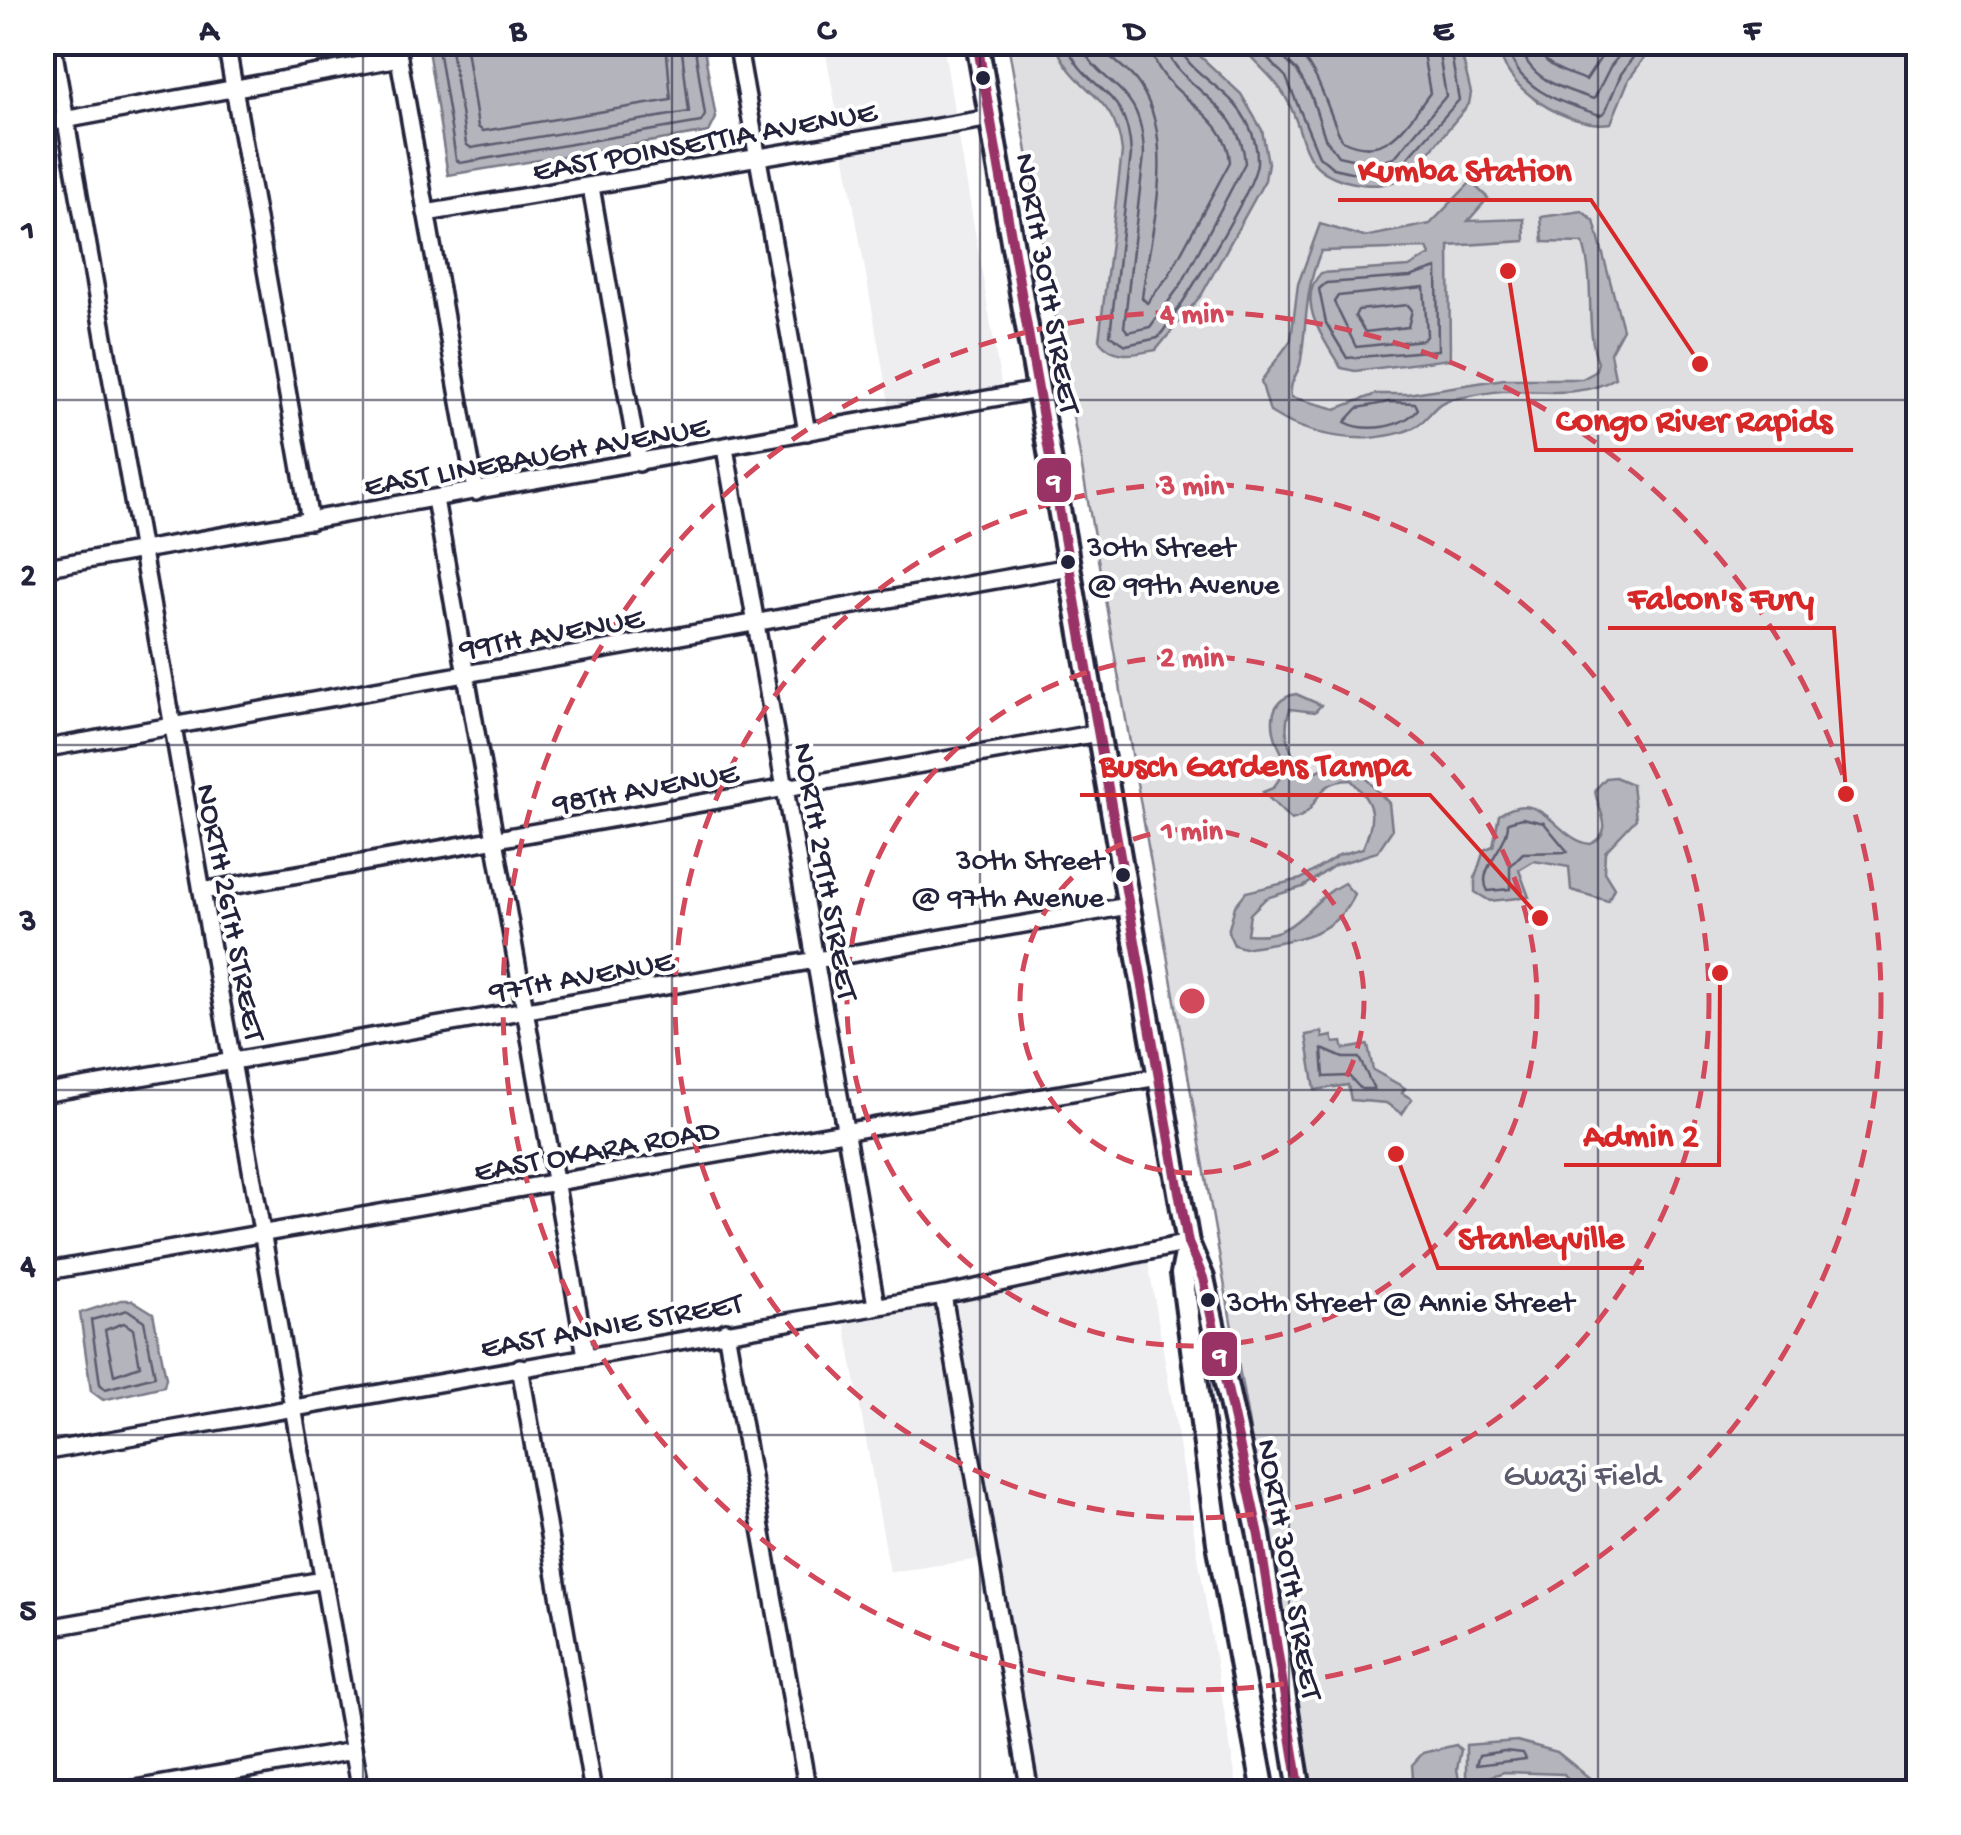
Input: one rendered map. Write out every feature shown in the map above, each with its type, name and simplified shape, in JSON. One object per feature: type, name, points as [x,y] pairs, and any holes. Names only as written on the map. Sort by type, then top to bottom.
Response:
[{"type":"main road","name":"NORTH 30TH STREET","points":[[978,42],[1188,1243],[1204,1278],[1259,1535],[1300,1792]]},
{"type":"main road","name":"NORTH 30TH STREET","points":[[1188,1243],[1182,1274],[1215,1524],[1264,1792]]},
{"type":"street","name":"NORTH 26TH STREET","points":[[52,42],[170,728],[233,1060],[361,1792]]},
{"type":"street","points":[[226,42],[310,522]]},
{"type":"street","points":[[737,42],[807,432]]},
{"type":"street","points":[[42,124],[234,90],[398,50],[476,492]]},
{"type":"street","name":"EAST POINSETTIA AVENUE","points":[[426,213],[990,118]]},
{"type":"street","points":[[591,187],[639,463]]},
{"type":"street","name":"EAST LINEBAUGH AVENUE","points":[[42,568],[1038,390]]},
{"type":"street","name":"NORTH 29TH STREET","points":[[725,448],[876,1304]]},
{"type":"street","points":[[435,499],[586,1356]]},
{"type":"street","name":"99TH AVENUE","points":[[42,749],[1069,568]]},
{"type":"street","name":"98TH AVENUE","points":[[202,891],[1098,733]]},
{"type":"street","name":"97TH AVENUE","points":[[42,1094],[1128,906]]},
{"type":"street","name":"EAST OKARA ROAD","points":[[42,1272],[1158,1077]]},
{"type":"street","name":"EAST ANNIE STREET","points":[[42,1452],[942,1294],[1188,1243]]},
{"type":"street","points":[[942,1294],[1030,1792]]},
{"type":"street","points":[[726,1331],[808,1792]]},
{"type":"street","points":[[520,1367],[593,1792]]},
{"type":"street","points":[[42,1629],[323,1580]]},
{"type":"street","points":[[118,1792],[354,1751]]},
{"type":"shaded area","points":[[824,43],[943,43],[955,116],[841,135]]},
{"type":"shaded area","points":[[958,132],[1002,390],[890,409],[844,152]]},
{"type":"shaded area","points":[[1148,1261],[1238,1792],[1038,1792],[951,1301]]},
{"type":"shaded area","points":[[937,1304],[981,1559],[890,1572],[844,1319]]},
{"type":"green space","name":"Gwazi Field","points":[[1008,43],[1918,43],[1918,1792],[1313,1792]]},
{"type":"water","points":[[1499,42],[1655,43],[1629,79],[1611,123],[1594,123],[1557,112],[1523,89],[1510,75]]},
{"type":"water","points":[[427,43],[703,43],[716,118],[709,132],[448,175]]},
{"type":"water","points":[[1055,43],[1186,43],[1241,94],[1262,130],[1268,163],[1265,180],[1202,294],[1156,350],[1118,353],[1099,340],[1122,152],[1112,117],[1072,73]]},
{"type":"water","points":[[1240,43],[1459,43],[1471,93],[1469,104],[1410,175],[1381,184],[1350,182],[1332,176],[1312,160],[1285,96]]},
{"type":"water","points":[[1471,182],[1488,198],[1468,221],[1524,219],[1525,241],[1449,246],[1450,359],[1355,371],[1341,368],[1311,308],[1313,284],[1321,273],[1409,267],[1430,255],[1427,248],[1321,251],[1309,291],[1301,360],[1291,397],[1336,409],[1376,394],[1407,394],[1504,379],[1582,379],[1595,372],[1598,363],[1583,243],[1543,242],[1541,217],[1582,211],[1594,221],[1623,329],[1610,353],[1615,378],[1575,391],[1503,391],[1451,399],[1411,429],[1371,438],[1319,433],[1270,412],[1261,381],[1291,340],[1298,284],[1320,224],[1364,237],[1430,224]]},
{"type":"water","points":[[1296,694],[1321,705],[1315,712],[1290,709],[1287,736],[1297,761],[1309,775],[1332,764],[1355,767],[1389,803],[1392,830],[1377,852],[1335,865],[1303,887],[1266,898],[1250,914],[1247,934],[1264,934],[1290,926],[1344,883],[1354,894],[1335,921],[1292,940],[1244,948],[1234,945],[1228,932],[1235,906],[1246,892],[1301,879],[1339,855],[1363,848],[1370,828],[1369,804],[1351,780],[1328,786],[1308,811],[1291,820],[1263,792],[1273,788],[1289,765],[1278,746],[1273,724],[1277,705]]},
{"type":"water","points":[[1606,778],[1632,784],[1636,819],[1605,852],[1604,872],[1614,888],[1608,901],[1571,890],[1569,867],[1534,861],[1519,870],[1529,897],[1490,901],[1475,892],[1475,878],[1484,850],[1493,846],[1499,815],[1527,806],[1579,841],[1591,844],[1604,826],[1595,790]]},
{"type":"water","points":[[1322,1032],[1323,1038],[1332,1036],[1334,1043],[1342,1042],[1344,1049],[1368,1045],[1373,1070],[1405,1088],[1402,1093],[1412,1099],[1402,1114],[1386,1103],[1351,1100],[1348,1085],[1315,1090],[1306,1035]]},
{"type":"water","points":[[132,1300],[153,1313],[166,1378],[164,1386],[103,1400],[91,1391],[80,1313]]},
{"type":"water","points":[[1517,1741],[1557,1752],[1607,1792],[1577,1792],[1564,1774],[1504,1772],[1466,1784],[1466,1745]]},
{"type":"water","points":[[1456,1745],[1461,1750],[1457,1769],[1461,1792],[1414,1792],[1412,1765],[1423,1753]]},
{"type":"transit line","name":"9","points":[[977,42],[1188,1243],[1203,1278],[1259,1535],[1300,1792]]},
{"type":"place","name":"Congo River Rapids","points":[[1508,271]]},
{"type":"place","name":"Kumba Station","points":[[1700,364]]},
{"type":"place","name":"30th Street @ 99th Avenue","points":[[1068,562]]},
{"type":"place","name":"Falcon's Fury","points":[[1846,794]]},
{"type":"place","name":"30th Street @ 97th Avenue","points":[[1123,875]]},
{"type":"place","name":"Busch Gardens Tampa","points":[[1540,918]]},
{"type":"place","name":"Admin 2","points":[[1720,973]]},
{"type":"place","name":"Stanleyville","points":[[1396,1154]]},
{"type":"place","name":"30th Street @ Annie Street","points":[[1208,1300]]}]
